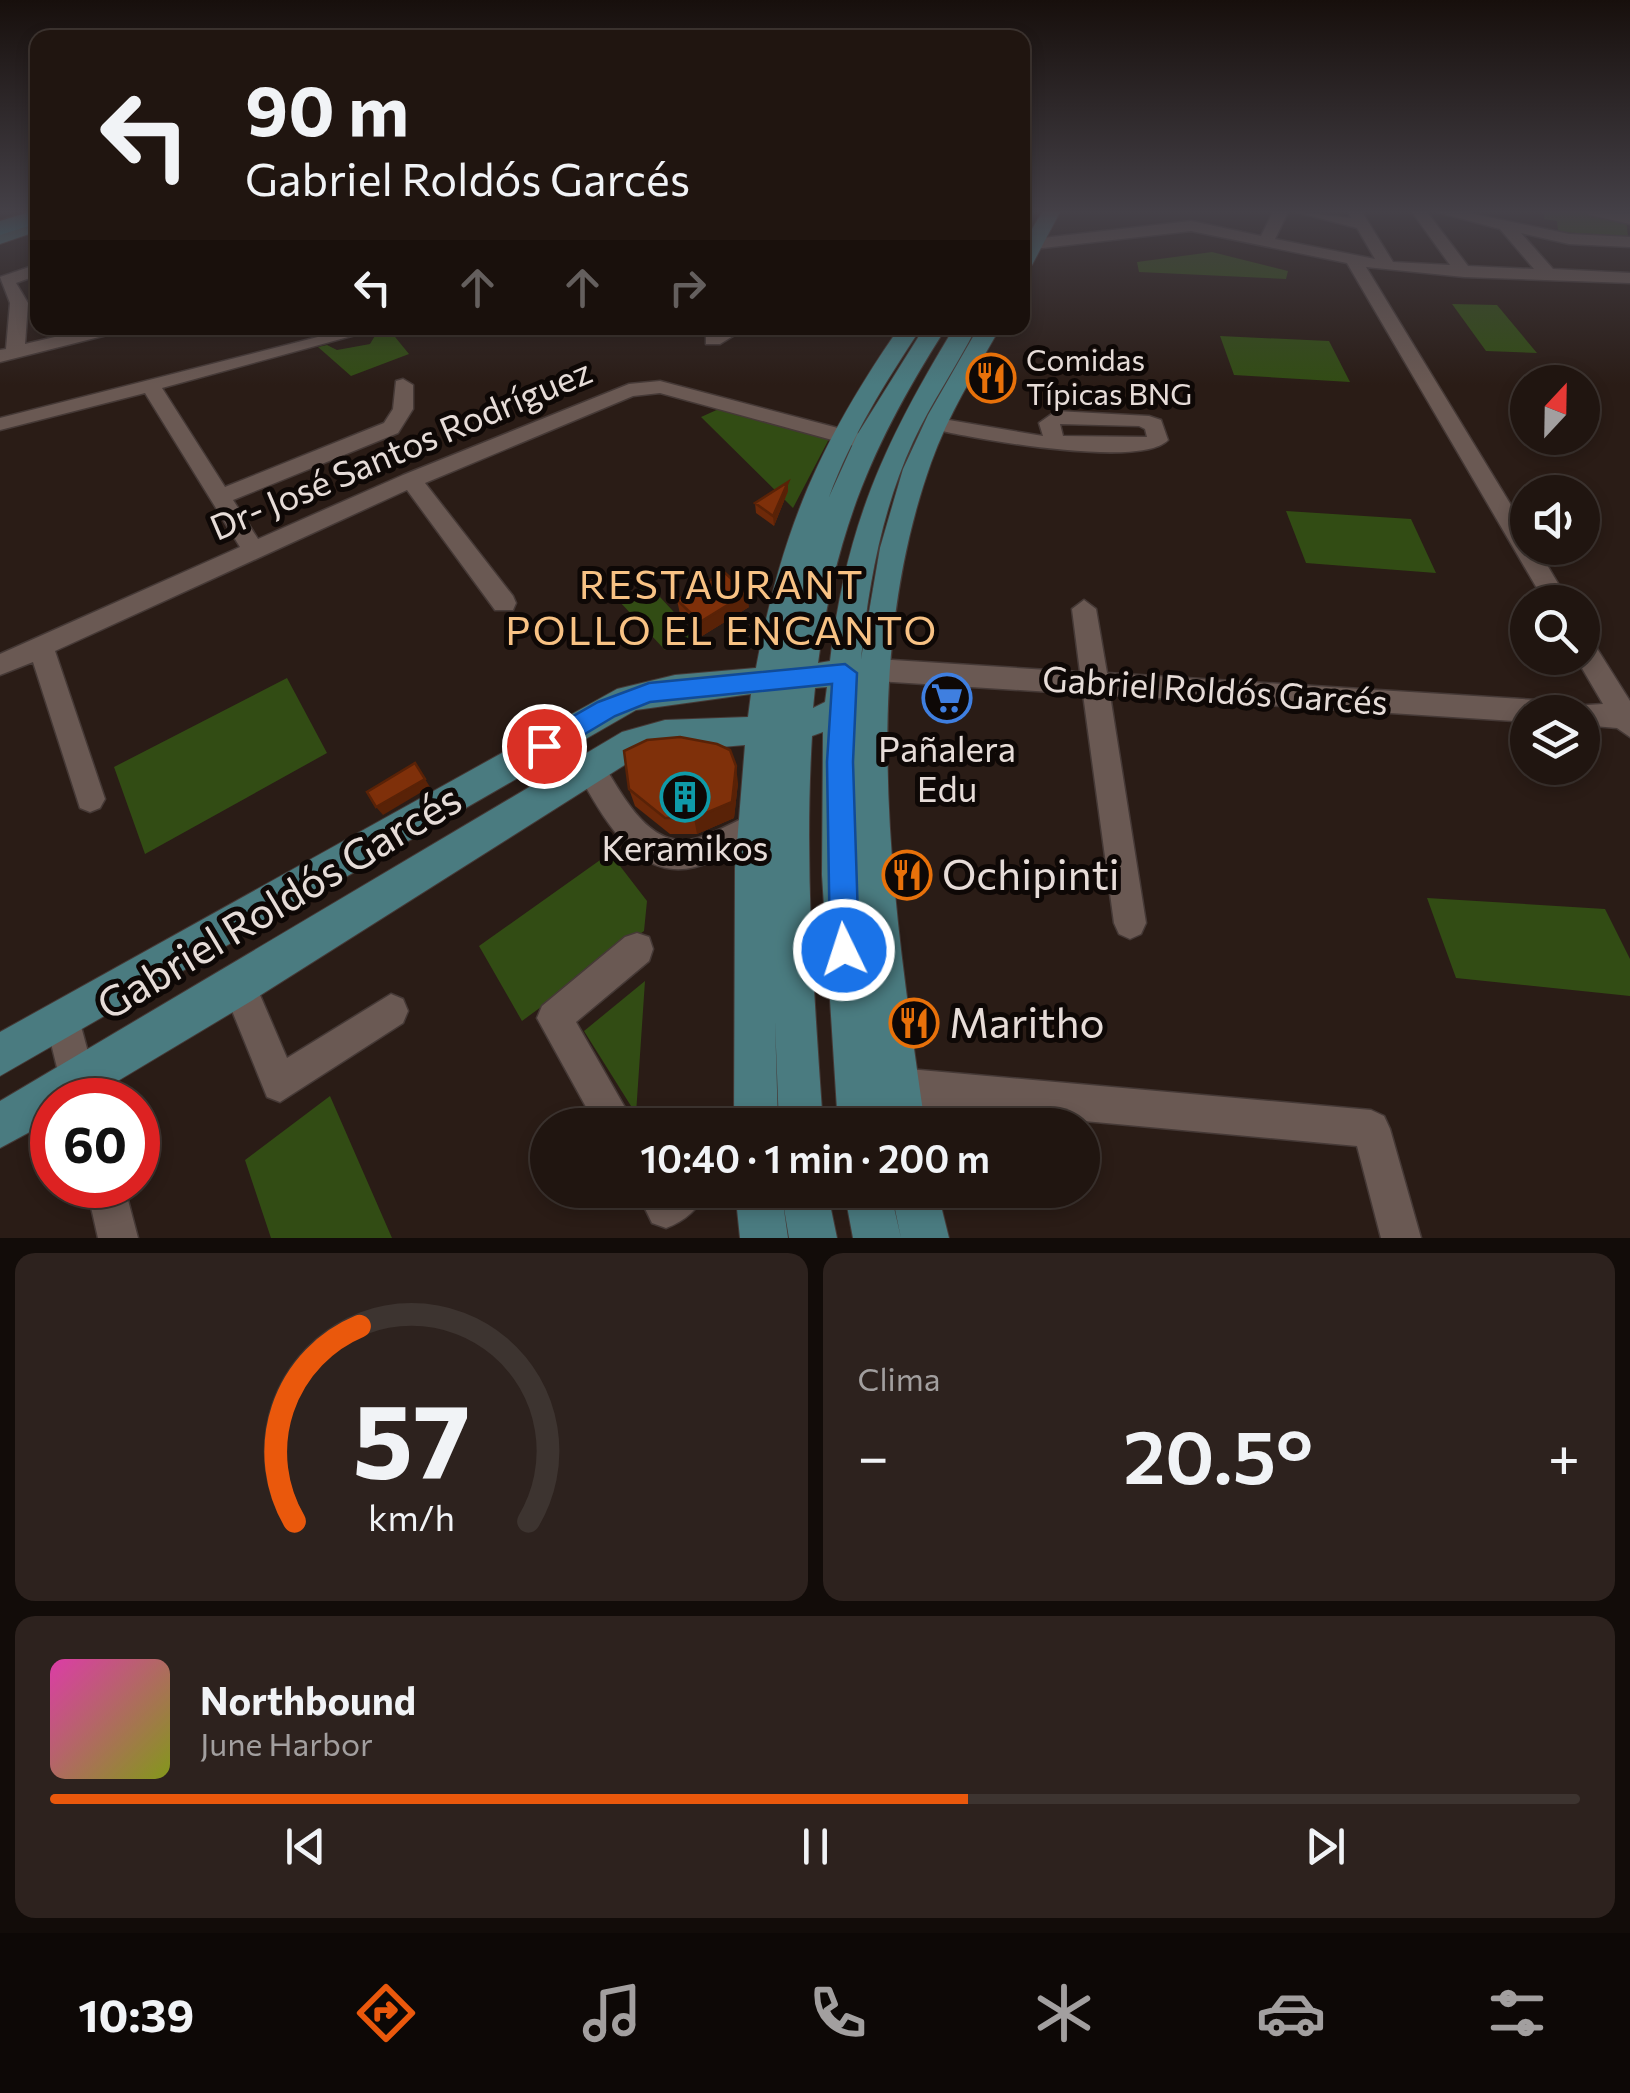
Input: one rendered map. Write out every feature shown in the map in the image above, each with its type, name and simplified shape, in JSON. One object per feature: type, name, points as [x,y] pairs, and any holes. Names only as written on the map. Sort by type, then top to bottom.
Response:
[{"type":"main road","points":[[756,1108],[752,923],[757,826],[781,730],[802,532],[906,335]]},
{"type":"main road","points":[[854,440],[930,335]]},
{"type":"main road","points":[[887,516],[892,460],[961,335]]},
{"type":"main road","points":[[858,1108],[842,917],[855,684],[854,594],[887,516],[984,335]]},
{"type":"main road","name":"Gabriel Roldós Garcés","points":[[0,1055],[388,838],[628,698],[675,688],[787,679],[855,684]]},
{"type":"main road","points":[[855,684],[874,763],[880,917],[901,1108]]},
{"type":"main road","name":"Gabriel Roldós Garcés","points":[[97,1078],[634,742],[658,734],[781,730],[855,684]]},
{"type":"main road","points":[[781,730],[799,1108]]},
{"type":"main road","name":"Gabriel Roldós Garcés","points":[[0,1126],[30,1112]]},
{"type":"main road","points":[[760,1208],[764,1238]]},
{"type":"main road","points":[[807,1208],[813,1238]]},
{"type":"main road","points":[[871,1208],[877,1238]]},
{"type":"main road","points":[[918,1208],[925,1238]]},
{"type":"street","points":[[1359,270],[1547,585]]},
{"type":"street","points":[[1430,270],[1630,278]]},
{"type":"street","points":[[1545,270],[1550,275]]},
{"type":"street","points":[[30,272],[6,280],[19,304],[8,354],[85,335]]},
{"type":"street","points":[[0,424],[345,335]]},
{"type":"street","points":[[713,340],[723,335]]},
{"type":"street","points":[[220,497],[396,425],[403,409],[403,385]]},
{"type":"street","points":[[151,386],[254,551]]},
{"type":"street","name":"Dr- José Santos Rodríguez","points":[[0,665],[582,406],[646,387],[854,440]]},
{"type":"street","points":[[937,424],[1025,442],[1055,442]]},
{"type":"street","points":[[411,480],[504,603]]},
{"type":"street","points":[[1084,609],[1130,923]]},
{"type":"street","points":[[41,647],[90,799]]},
{"type":"street","points":[[1600,675],[1628,720]]},
{"type":"street","name":"Gabriel Roldós Garcés","points":[[855,684],[1094,684],[1510,709]]},
{"type":"street","points":[[1600,716],[1628,720]]},
{"type":"street","points":[[590,768],[644,842],[669,855],[693,854],[757,826]]},
{"type":"street","points":[[607,1108],[554,1018],[636,949]]},
{"type":"street","points":[[239,986],[280,1084],[391,1011]]},
{"type":"street","points":[[62,1019],[77,1078]]},
{"type":"street","points":[[856,1082],[1371,1129],[1400,1238]]},
{"type":"street","points":[[111,1208],[118,1238]]},
{"type":"green space","points":[[1139,270],[1288,271],[1286,279]]},
{"type":"green space","points":[[1452,304],[1497,305],[1537,353],[1486,351]]},
{"type":"green space","points":[[375,335],[393,335],[409,354],[351,376],[318,347],[327,345],[337,350],[370,344]]},
{"type":"green space","points":[[1220,336],[1329,341],[1350,382],[1234,375]]},
{"type":"green space","points":[[721,408],[829,439],[793,508],[701,417]]},
{"type":"green space","points":[[1286,511],[1411,519],[1436,573],[1306,563]]},
{"type":"green space","points":[[648,584],[695,635],[665,650],[618,600]]},
{"type":"green space","points":[[287,678],[327,753],[145,854],[114,767]]},
{"type":"green space","points":[[610,853],[647,901],[644,931],[522,1021],[479,946]]},
{"type":"green space","points":[[1427,898],[1605,909],[1630,959],[1630,996],[1456,978]]},
{"type":"green space","points":[[645,981],[636,1108],[632,1108],[584,1031]]},
{"type":"green space","points":[[330,1096],[392,1238],[271,1238],[245,1160]]},
{"type":"building","points":[[788,482],[773,516],[755,503]]},
{"type":"building","points":[[724,572],[747,593],[700,622],[677,600]]},
{"type":"building","name":"Keramikos","points":[[680,737],[730,750],[736,766],[732,802],[694,818],[665,818],[629,789],[624,751],[647,740]]},
{"type":"building","points":[[415,763],[425,779],[376,807],[367,792]]},
{"type":"place","name":"Comidas Típicas BNG","points":[[991,378]]},
{"type":"place","name":"Pañalera Edu","points":[[947,698]]},
{"type":"place","name":"Keramikos","points":[[685,797]]},
{"type":"place","name":"Ochipinti","points":[[907,875]]},
{"type":"place","name":"Maritho","points":[[914,1023]]},
{"type":"district","name":"RESTAURANT POLLO EL ENCANTO","points":[[722,608]]},
{"type":"route","points":[[544,746],[606,709],[649,692],[845,673],[840,762],[844,950]]}]
